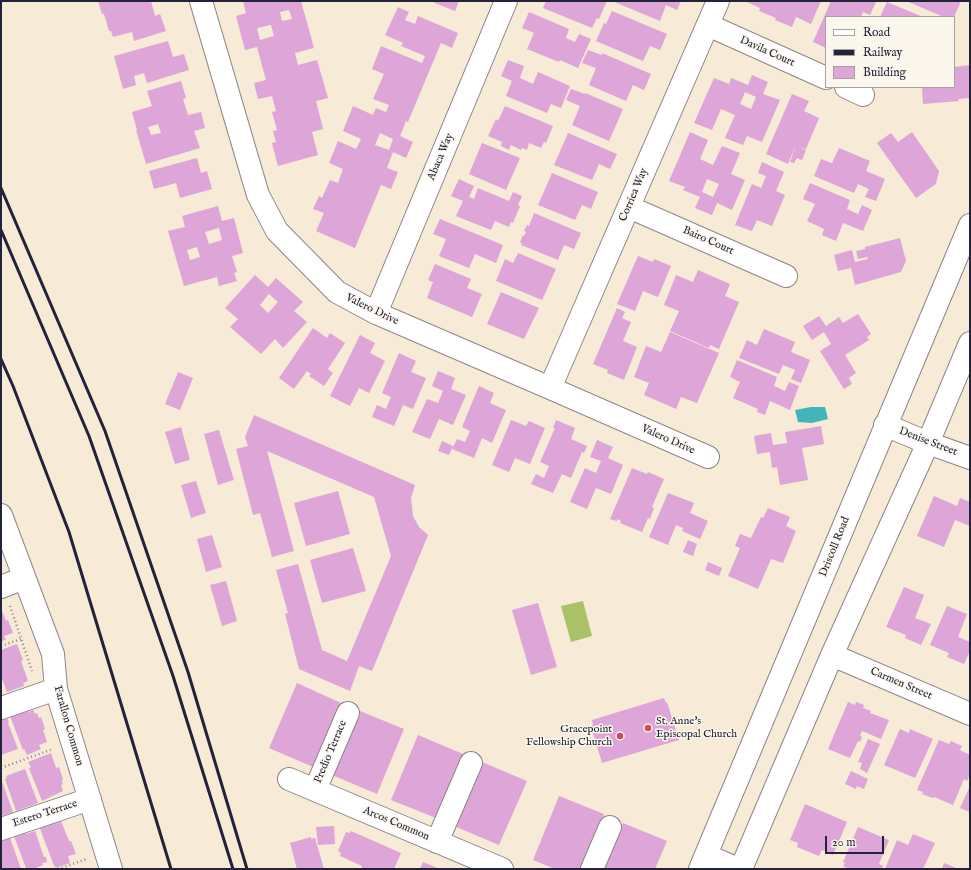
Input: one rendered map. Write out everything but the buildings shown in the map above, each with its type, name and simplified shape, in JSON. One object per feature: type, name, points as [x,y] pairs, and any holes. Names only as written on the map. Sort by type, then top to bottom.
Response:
[{"type":"street","name":"Valero Drive","points":[[201,1],[258,195],[277,231],[336,292],[376,313],[708,458]]},
{"type":"street","name":"Abaca Way","points":[[376,313],[506,1]]},
{"type":"street","name":"Corriea Way","points":[[550,388],[718,1]]},
{"type":"street","name":"Davila Court","points":[[708,25],[825,78]]},
{"type":"street","name":"Bairo Court","points":[[629,207],[786,276]]},
{"type":"street","name":"Driscoll Road","points":[[703,862],[970,225]]},
{"type":"street","points":[[703,862],[739,869],[832,655],[928,443],[970,343]]},
{"type":"street","name":"Denise Street","points":[[885,425],[928,443],[970,458]]},
{"type":"street","name":"Farallon Common","points":[[1,515],[53,654],[56,689],[111,869]]},
{"type":"street","points":[[1,587],[24,578]]},
{"type":"street","name":"Carmen Street","points":[[832,655],[970,714]]},
{"type":"street","points":[[1,708],[56,689]]},
{"type":"street","name":"Predio Terrace","points":[[315,790],[348,713]]},
{"type":"street","points":[[438,842],[471,764]]},
{"type":"street","name":"Arcos Common","points":[[289,780],[502,869]]},
{"type":"street","name":"Estero Terrace","points":[[1,829],[90,799]]},
{"type":"street","points":[[592,869],[610,827]]},
{"type":"path","points":[[1,646],[21,639]]},
{"type":"path","points":[[1,768],[56,748]]},
{"type":"path","points":[[58,869],[89,858]]},
{"type":"green space","points":[[583,601],[592,636],[571,642],[561,606]]},
{"type":"water","points":[[811,407],[825,407],[828,419],[812,423],[798,422],[795,410]]},
{"type":"railway","points":[[1,188],[105,431],[188,672],[247,869]]},
{"type":"railway","points":[[1,230],[89,436],[173,676],[233,869]]},
{"type":"railway","points":[[1,359],[13,386],[69,532],[171,869]]},
{"type":"place","name":"St. Anne's Episcopal Church","points":[[648,728]]},
{"type":"place","name":"Gracepoint Fellowship Church","points":[[620,736]]}]
